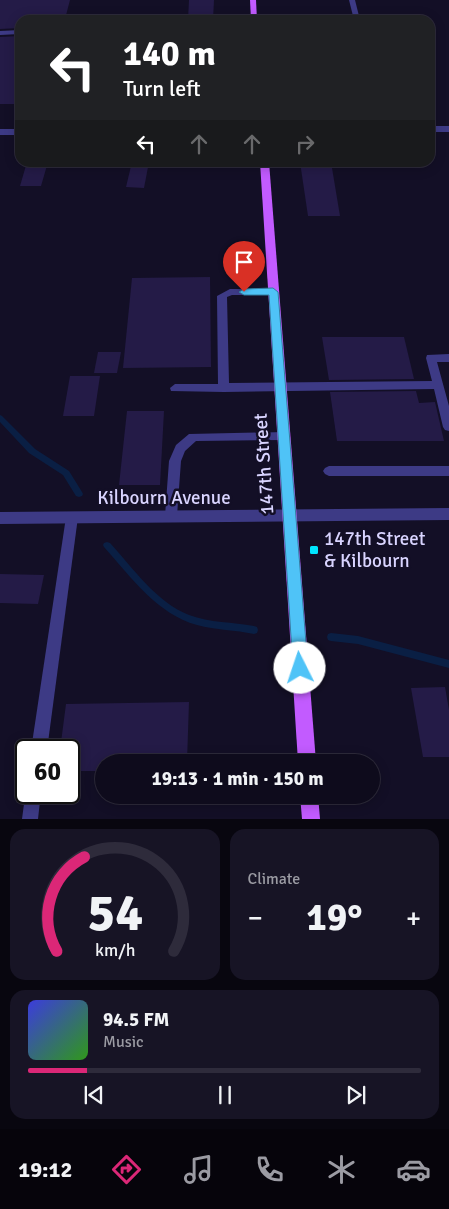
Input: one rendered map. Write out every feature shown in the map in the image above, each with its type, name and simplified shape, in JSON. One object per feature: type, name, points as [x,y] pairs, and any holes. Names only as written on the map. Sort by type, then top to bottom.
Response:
[{"type":"main road","points":[[253,0],[254,15]]},
{"type":"main road","name":"147th Street","points":[[264,167],[306,754]]},
{"type":"main road","points":[[310,804],[311,819]]},
{"type":"street","points":[[0,32],[15,32]]},
{"type":"street","points":[[435,130],[449,129]]},
{"type":"street","points":[[0,132],[15,132]]},
{"type":"street","name":"Kilbourn Avenue","points":[[0,518],[449,514]]},
{"type":"lane","points":[[352,0],[356,15]]},
{"type":"lane","points":[[224,388],[222,296],[230,292],[273,292]]},
{"type":"lane","points":[[449,358],[431,358],[449,427]]},
{"type":"lane","points":[[175,388],[438,385]]},
{"type":"lane","points":[[171,516],[175,461],[180,448],[194,437],[284,436]]},
{"type":"lane","points":[[329,471],[449,472]]},
{"type":"lane","points":[[41,739],[72,517]]},
{"type":"lane","points":[[30,819],[32,804]]},
{"type":"building","points":[[0,0],[70,0],[66,15],[15,15],[15,28],[0,29]]},
{"type":"building","points":[[189,0],[214,0],[213,15],[188,15]]},
{"type":"building","points":[[15,36],[15,104],[0,104],[0,37]]},
{"type":"building","points":[[26,167],[47,167],[41,186],[20,186]]},
{"type":"building","points":[[131,167],[148,167],[144,188],[126,187]]},
{"type":"building","points":[[301,167],[332,167],[340,216],[308,216]]},
{"type":"building","points":[[210,277],[211,367],[123,368],[132,278]]},
{"type":"building","points":[[322,337],[404,337],[414,379],[329,380]]},
{"type":"building","points":[[98,352],[121,352],[117,373],[94,373]]},
{"type":"building","points":[[70,376],[100,376],[94,416],[63,416]]},
{"type":"building","points":[[416,391],[419,403],[435,402],[444,441],[337,441],[330,392]]},
{"type":"building","points":[[127,411],[164,411],[160,485],[119,485]]},
{"type":"building","points":[[0,574],[44,575],[38,604],[0,603]]},
{"type":"building","points":[[445,687],[449,710],[449,757],[423,757],[411,688]]},
{"type":"building","points":[[189,702],[187,754],[95,754],[95,771],[80,771],[80,739],[61,739],[66,704]]},
{"type":"waterway","points":[[0,418],[32,451],[66,473],[79,494]]},
{"type":"waterway","points":[[107,545],[149,591],[179,614],[196,621],[254,630]]},
{"type":"waterway","points":[[331,637],[358,640],[449,664]]},
{"type":"place","name":"147th Street & Kilbourn","points":[[314,550]]},
{"type":"route","points":[[244,292],[273,292],[300,668]]}]
